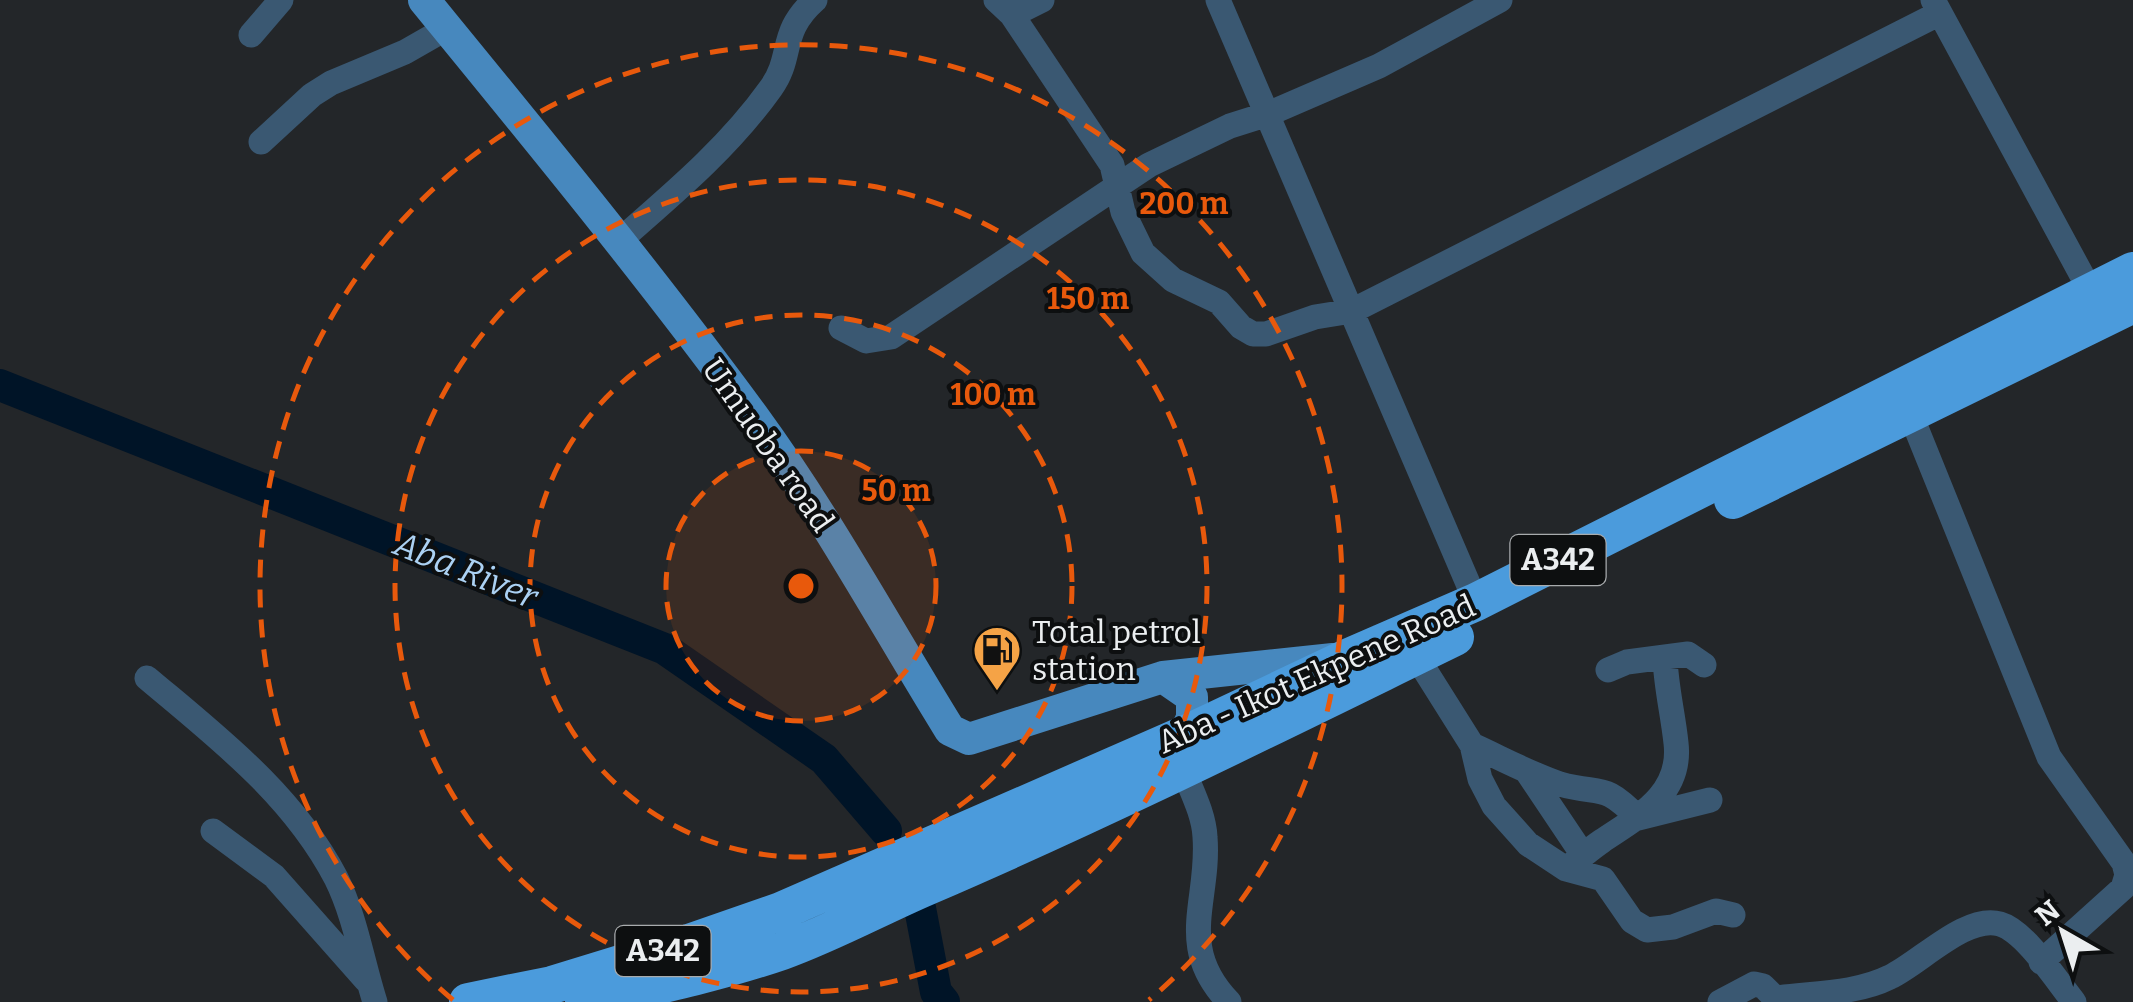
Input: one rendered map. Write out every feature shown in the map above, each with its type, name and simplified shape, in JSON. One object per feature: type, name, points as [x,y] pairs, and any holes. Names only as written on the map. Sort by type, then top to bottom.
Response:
[{"type":"highway","name":"Aba - Ikot Ekpene Road","points":[[584,1002],[666,994],[822,936],[995,857],[1347,658],[1476,602],[2133,271]]},
{"type":"highway","name":"Aba - Ikot Ekpene Road","points":[[468,1002],[552,985],[690,943],[781,910],[972,825],[1184,752],[1416,656],[2133,304]]},
{"type":"main road","name":"Umuoba road","points":[[424,0],[619,240],[755,418],[874,602],[950,730],[958,736],[969,739],[1163,677],[1347,658]]},
{"type":"main road","points":[[1163,677],[1192,698],[1184,752]]},
{"type":"street","points":[[251,34],[282,0]]},
{"type":"street","points":[[619,240],[734,135],[775,83],[789,33],[800,13],[815,0]]},
{"type":"street","points":[[1042,0],[1004,8],[1112,165],[1115,187],[1143,254],[1172,280],[1219,302],[1240,327],[1253,334],[1352,311],[1936,7],[2091,292]]},
{"type":"street","points":[[1218,0],[1476,602]]},
{"type":"street","points":[[841,328],[866,341],[892,336],[1115,187],[1190,146],[1378,66],[1500,0]]},
{"type":"street","points":[[260,142],[332,83],[405,52],[447,28]]},
{"type":"street","points":[[1910,414],[2049,757],[2124,863],[2127,874],[2123,888],[2042,962]]},
{"type":"street","points":[[1608,670],[1688,654],[1704,665]]},
{"type":"street","points":[[1416,656],[1472,745],[1480,778],[1494,806],[1528,844],[1575,862],[1603,880],[1632,921],[1647,930],[1673,927],[1716,911],[1733,916]]},
{"type":"street","points":[[1575,862],[1638,818],[1670,784],[1676,765],[1676,744],[1666,688],[1655,659]]},
{"type":"street","points":[[147,678],[259,774],[309,836],[336,879],[372,993]]},
{"type":"street","points":[[1472,745],[1564,785],[1603,790],[1618,797],[1638,818]]},
{"type":"street","points":[[1184,752],[1206,842],[1196,922],[1200,960],[1229,1002]]},
{"type":"street","points":[[1526,770],[1547,798],[1575,862]]},
{"type":"street","points":[[1638,818],[1710,800]]},
{"type":"street","points":[[213,831],[274,876],[372,993]]},
{"type":"street","points":[[1720,1002],[1754,984],[1763,986],[1777,1000],[1867,986],[1892,977],[1982,922],[2000,924],[2016,932],[2074,1002]]},
{"type":"waterway","name":"Aba River","points":[[0,385],[665,649],[824,759],[886,831]]},
{"type":"waterway","name":"Aba River","points":[[920,908],[936,992],[944,1002]]},
{"type":"place","name":"Total petrol station","points":[[997,692]]}]
